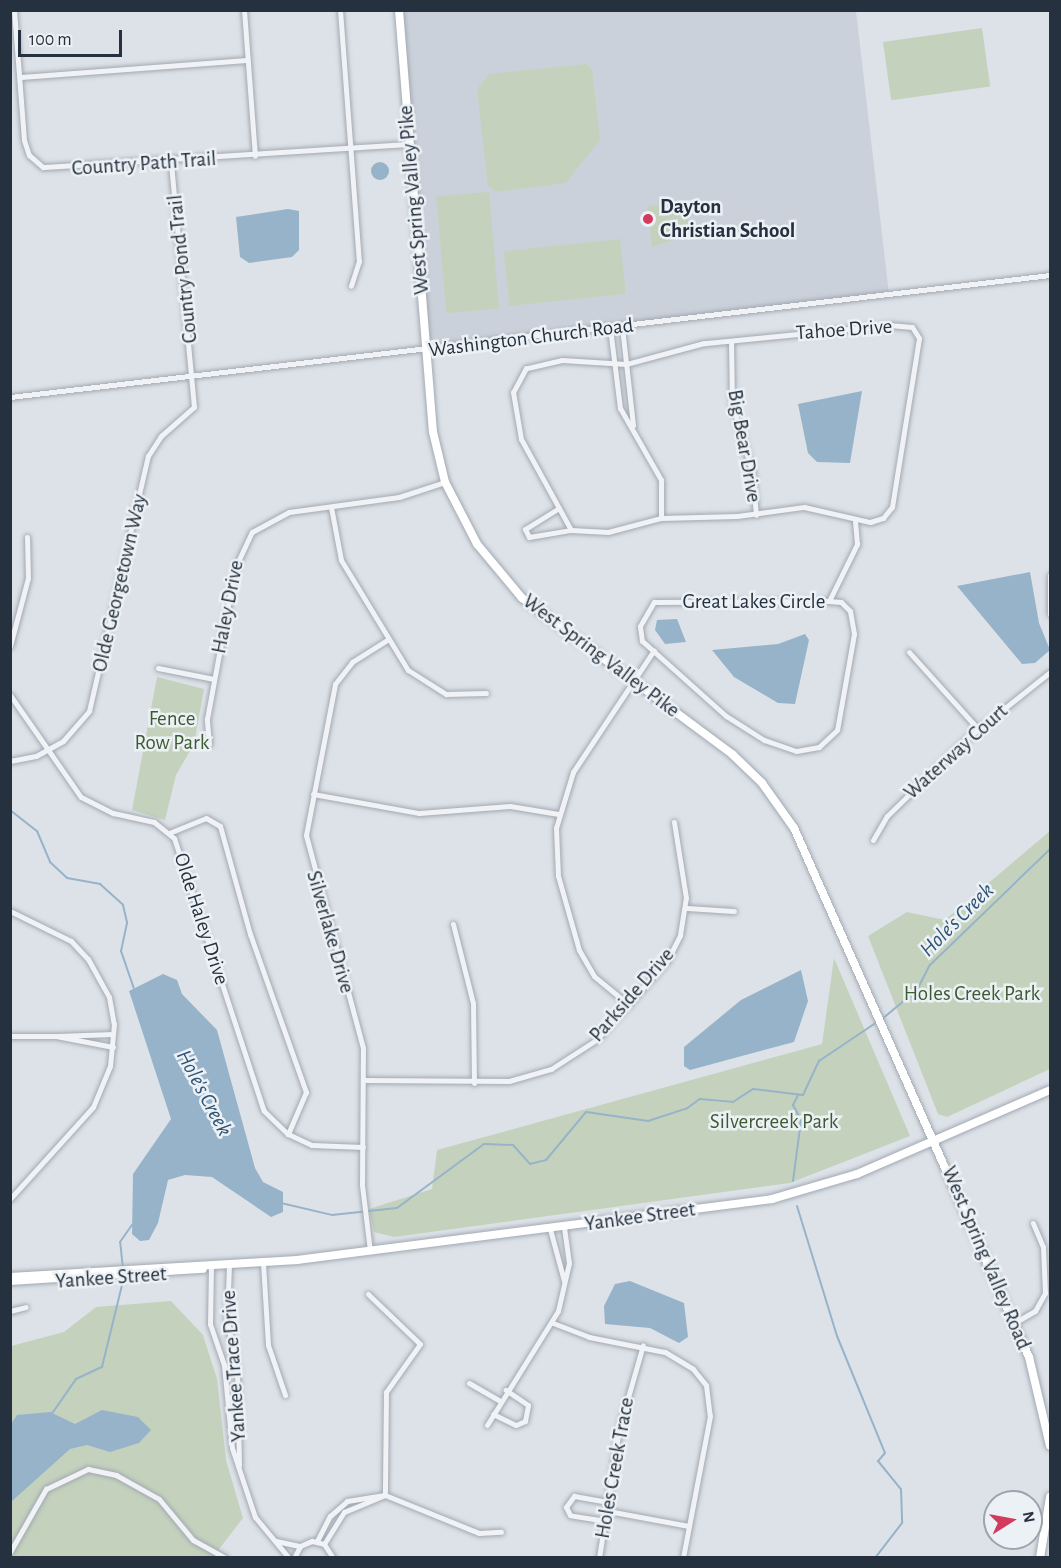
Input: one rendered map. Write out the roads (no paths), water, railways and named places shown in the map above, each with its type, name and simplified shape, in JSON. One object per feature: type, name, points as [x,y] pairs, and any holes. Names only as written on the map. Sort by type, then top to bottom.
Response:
[{"type":"street","name":"Country Path Trail","points":[[14,10],[24,140],[38,164],[58,170],[409,144]]},
{"type":"street","points":[[244,10],[255,156]]},
{"type":"street","points":[[339,10],[358,261],[351,286]]},
{"type":"street","name":"West Spring Valley Pike","points":[[399,10],[435,452],[445,482],[477,544],[506,582],[634,685],[732,754],[762,783],[806,849],[936,1140]]},
{"type":"street","points":[[20,77],[247,60]]},
{"type":"street","name":"Country Pond Trail","points":[[171,162],[195,376]]},
{"type":"street","name":"Washington Church Road","points":[[10,397],[427,351],[1050,275]]},
{"type":"street","name":"Tahoe Drive","points":[[559,508],[525,529],[529,537],[571,530],[591,535],[661,518],[756,515],[804,507],[855,519],[883,518],[892,507],[920,338],[912,327],[889,324],[731,341],[626,364],[562,360],[519,375],[513,392],[521,439],[559,508],[571,530]]},
{"type":"street","points":[[622,327],[633,427]]},
{"type":"street","points":[[610,328],[620,408],[633,427],[661,480],[661,518]]},
{"type":"street","name":"Big Bear Drive","points":[[731,341],[732,403],[752,472],[756,515]]},
{"type":"street","name":"Olde Georgetown Way","points":[[10,761],[48,749],[82,723],[94,698],[148,456],[161,436],[194,407],[195,376]]},
{"type":"street","name":"Haley Drive","points":[[209,744],[207,720],[214,679],[235,568],[246,539],[279,514],[399,497],[445,482]]},
{"type":"street","points":[[331,507],[341,560],[387,640],[408,670],[437,691],[486,693]]},
{"type":"street","points":[[829,601],[857,544],[855,519]]},
{"type":"street","points":[[10,646],[28,578],[27,537]]},
{"type":"street","points":[[1050,575],[1050,614]]},
{"type":"street","name":"Great Lakes Circle","points":[[829,601],[841,602],[850,611],[854,634],[837,730],[819,747],[796,752],[764,740],[718,710],[642,641],[640,626],[654,602],[829,601]]},
{"type":"street","name":"Silverlake Drive","points":[[370,1251],[364,1203],[364,1080],[360,1034],[306,845],[313,794],[335,684],[352,662],[387,640]]},
{"type":"street","points":[[629,1005],[588,968],[572,927],[556,861],[558,814],[573,772],[634,685],[654,650]]},
{"type":"street","points":[[909,652],[978,729]]},
{"type":"street","points":[[158,668],[214,679]]},
{"type":"street","name":"Waterway Court","points":[[873,840],[887,816],[978,729],[1050,672]]},
{"type":"street","name":"Olde Haley Drive","points":[[10,695],[81,797],[169,833],[255,1093],[270,1119],[288,1134],[323,1147],[363,1147]]},
{"type":"street","points":[[313,794],[419,813],[510,806],[558,814]]},
{"type":"street","points":[[169,833],[206,818],[220,826],[250,934],[306,1092],[288,1134]]},
{"type":"street","name":"Parkside Drive","points":[[364,1080],[474,1083],[509,1081],[564,1062],[597,1040],[629,1005],[675,947],[686,908],[674,822]]},
{"type":"street","points":[[686,908],[734,911]]},
{"type":"street","points":[[10,911],[61,936],[88,959],[109,998],[113,1034],[113,1047],[93,1107],[10,1199]]},
{"type":"street","points":[[453,924],[473,1003],[474,1083]]},
{"type":"street","points":[[56,1036],[79,1031],[113,1034]]},
{"type":"street","points":[[10,1036],[56,1036],[113,1047]]},
{"type":"street","name":"Yankee Street","points":[[10,1279],[118,1274],[263,1263],[564,1228],[791,1195],[936,1140],[1050,1090]]},
{"type":"street","name":"West Spring Valley Road","points":[[936,1140],[1036,1376],[1050,1446]]},
{"type":"street","points":[[1014,1323],[1035,1311],[1045,1293],[1041,1234],[1033,1223]]},
{"type":"street","points":[[488,1425],[506,1390],[553,1323],[568,1263],[564,1228]]},
{"type":"street","points":[[550,1229],[564,1281]]},
{"type":"street","points":[[263,1263],[268,1345],[285,1395]]},
{"type":"street","name":"Yankee Trace Drive","points":[[229,1265],[227,1320],[237,1370],[239,1467]]},
{"type":"street","name":"Yankee Trace Drive","points":[[211,1267],[210,1324],[224,1365],[230,1438],[255,1517],[289,1557]]},
{"type":"street","points":[[368,1294],[420,1344],[386,1392],[385,1495]]},
{"type":"street","points":[[10,1311],[26,1308]]},
{"type":"street","points":[[553,1323],[589,1337],[643,1345],[686,1364],[709,1392],[710,1416],[683,1557]]},
{"type":"street","name":"Holes Creek Trace","points":[[599,1557],[619,1429],[643,1345]]},
{"type":"street","points":[[469,1383],[499,1401]]},
{"type":"street","points":[[493,1414],[516,1425],[525,1421],[528,1405],[506,1390]]},
{"type":"street","points":[[10,1552],[46,1489],[88,1469],[116,1474],[159,1499],[193,1540],[225,1557]]},
{"type":"street","points":[[324,1544],[344,1512],[385,1495]]},
{"type":"street","points":[[317,1541],[340,1506],[363,1496],[385,1495],[479,1533],[501,1532]]},
{"type":"street","points":[[606,1521],[570,1515],[567,1507],[574,1496],[609,1502]]},
{"type":"street","points":[[1040,1557],[1050,1497]]},
{"type":"street","points":[[608,1511],[689,1526]]},
{"type":"street","points":[[276,1541],[300,1546],[317,1541],[324,1544],[333,1557]]},
{"type":"street","points":[[294,1557],[300,1546]]},
{"type":"water","points":[[380,162],[386,165],[389,171],[386,177],[380,180],[374,177],[371,171],[374,165]]},
{"type":"water","points":[[288,209],[299,211],[299,250],[292,257],[249,263],[240,257],[236,217]]},
{"type":"water","points":[[862,391],[850,463],[817,462],[808,453],[798,404]]},
{"type":"water","points":[[1030,572],[1039,623],[1050,650],[1035,663],[1022,664],[957,586]]},
{"type":"water","points":[[677,619],[686,642],[665,644],[655,630],[657,620]]},
{"type":"water","points":[[805,634],[809,640],[795,704],[778,703],[734,677],[712,650],[778,644]]},
{"type":"water","points":[[801,970],[808,1001],[794,1042],[690,1070],[684,1066],[684,1047],[741,1000]]},
{"type":"water","points":[[163,974],[177,980],[182,994],[217,1030],[255,1168],[263,1182],[283,1192],[283,1212],[271,1217],[212,1177],[185,1175],[168,1180],[158,1223],[149,1240],[140,1241],[132,1234],[133,1174],[171,1119],[129,991]]},
{"type":"water","points":[[630,1281],[684,1303],[688,1337],[679,1343],[650,1328],[605,1324],[604,1306],[615,1284]]},
{"type":"water","points":[[102,1410],[138,1417],[151,1430],[139,1443],[110,1452],[87,1445],[70,1449],[11,1502],[11,1424],[17,1415],[50,1412],[75,1424]]},
{"type":"waterway","name":"Hole's Creek","points":[[10,810],[37,831],[50,862],[67,878],[100,884],[123,905],[127,923],[121,951],[134,988]]},
{"type":"waterway","name":"Hole's Creek","points":[[882,1019],[917,990],[930,965],[1050,849]]},
{"type":"waterway","name":"Hole's Creek","points":[[281,1203],[332,1215],[397,1208],[484,1144],[513,1145],[530,1164],[546,1160],[586,1112],[648,1121],[686,1109],[700,1099],[733,1102],[753,1089],[803,1095],[819,1061],[877,1022]]},
{"type":"waterway","points":[[793,1181],[801,1120],[793,1105],[798,1095]]},
{"type":"waterway","points":[[797,1206],[837,1336],[885,1453],[878,1461],[901,1489],[902,1523],[875,1558]]},
{"type":"waterway","points":[[123,1269],[120,1242],[132,1225]]},
{"type":"waterway","points":[[51,1415],[76,1379],[102,1367],[124,1277]]},
{"type":"place","name":"Dayton Christian School","points":[[648,219]]},
{"type":"park label","name":"Fence Row Park","points":[[172,731]]},
{"type":"park label","name":"Holes Creek Park","points":[[972,994]]},
{"type":"park label","name":"Silvercreek Park","points":[[774,1122]]}]
